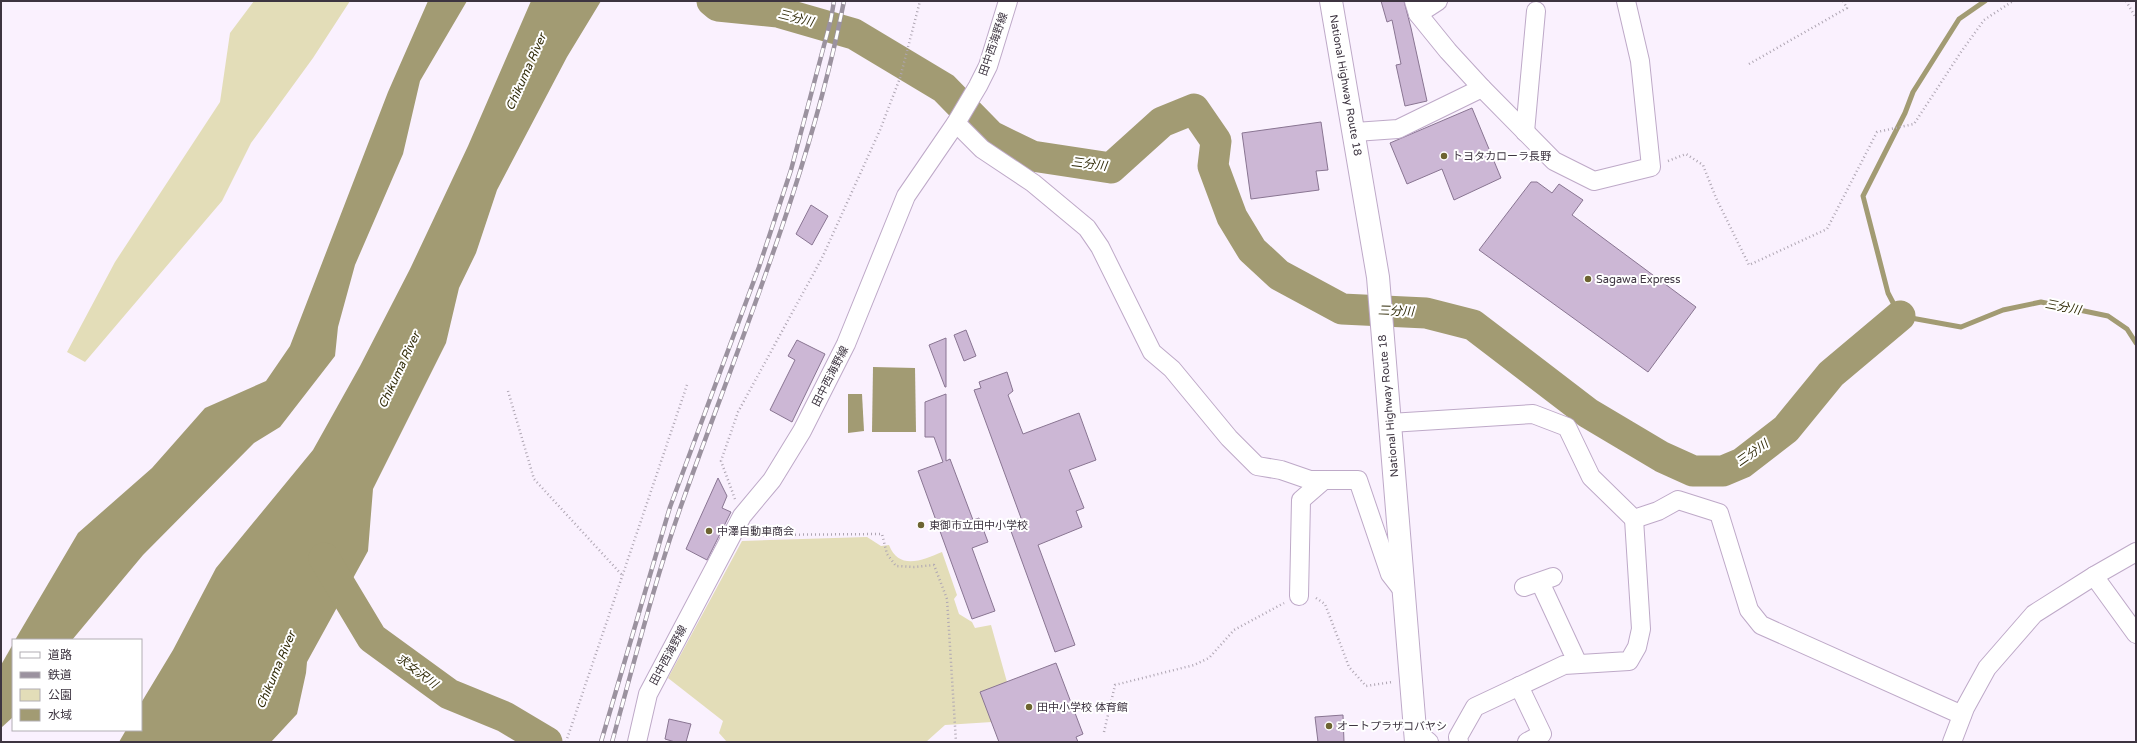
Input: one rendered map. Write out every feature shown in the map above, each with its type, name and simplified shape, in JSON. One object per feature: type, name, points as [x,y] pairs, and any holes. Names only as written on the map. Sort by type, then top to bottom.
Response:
[{"type":"highway","name":"National Highway Route 18","points":[[1331,1],[1378,277],[1410,679],[1420,738]]},
{"type":"street","name":"田中西海野線","points":[[637,742],[648,694],[742,516],[772,480],[802,431],[846,344],[906,196],[956,123],[988,66],[1008,1]]},
{"type":"street","points":[[1438,1],[1416,8],[1482,88],[1554,161],[1594,181],[1651,167],[1640,61],[1626,1]]},
{"type":"street","points":[[1525,132],[1536,11]]},
{"type":"street","points":[[1354,132],[1398,129],[1482,88]]},
{"type":"street","points":[[956,123],[982,149],[1033,183],[1087,228],[1100,247],[1152,352],[1172,369],[1229,438],[1258,466],[1281,470],[1310,480],[1358,480],[1390,574],[1404,592]]},
{"type":"street","points":[[1390,424],[1533,414],[1566,427],[1591,477],[1634,519],[1641,629],[1638,647],[1629,661],[1564,665],[1519,686],[1475,707],[1458,737],[1459,742]]},
{"type":"street","points":[[1298,596],[1301,500],[1324,480]]},
{"type":"street","points":[[1634,519],[1658,511],[1678,500],[1719,513],[1749,610],[1761,625],[1962,715]]},
{"type":"street","points":[[1952,742],[1962,715],[1987,668],[2034,614],[2094,576],[2136,552]]},
{"type":"street","points":[[2094,576],[2136,634]]},
{"type":"street","points":[[1539,582],[1578,664]]},
{"type":"street","points":[[1519,686],[1542,734],[1527,742]]},
{"type":"path","points":[[742,516],[721,461],[738,412],[822,258],[880,130],[900,78],[920,1]]},
{"type":"path","points":[[1749,64],[1847,8],[1843,1]]},
{"type":"path","points":[[1651,167],[1686,154],[1703,165],[1716,198],[1749,265],[1827,229],[1877,132],[1914,124],[1960,52],[1984,20],[2013,1]]},
{"type":"path","points":[[2126,1],[2136,18]]},
{"type":"path","points":[[566,742],[687,386]]},
{"type":"path","points":[[508,391],[534,479],[622,575]]},
{"type":"path","points":[[732,534],[882,534],[888,554],[896,566],[914,567],[934,565],[947,599],[956,742]]},
{"type":"path","points":[[1104,732],[1115,685],[1194,665],[1209,658],[1234,630],[1308,592],[1325,604],[1349,667],[1366,686],[1410,679]]},
{"type":"green space","points":[[254,1],[350,1],[313,58],[251,143],[222,201],[85,362],[67,352],[115,262],[220,102],[230,33]]},
{"type":"green space","points":[[867,537],[881,546],[889,545],[893,553],[905,561],[920,560],[942,552],[957,595],[954,599],[959,614],[972,622],[975,628],[991,625],[1007,682],[992,722],[945,725],[926,742],[727,742],[719,733],[723,721],[668,678],[742,541]]},
{"type":"water","points":[[428,1],[467,1],[420,81],[403,154],[355,265],[338,327],[335,356],[280,427],[254,443],[143,555],[73,639],[16,639],[78,533],[152,468],[205,408],[266,381],[290,346],[388,92]]},
{"type":"water","name":"Chikuma River","points":[[531,1],[601,1],[567,57],[497,190],[476,253],[459,288],[446,343],[373,489],[368,551],[307,662],[297,714],[271,742],[119,742],[125,731],[142,731],[142,701],[173,650],[216,568],[313,450],[360,366],[410,269],[468,146]]},
{"type":"water","points":[[873,367],[915,368],[916,432],[872,432]]},
{"type":"water","points":[[848,394],[862,394],[864,431],[848,433]]},
{"type":"water","points":[[12,646],[12,718],[1,728],[1,665]]},
{"type":"building","points":[[1381,1],[1404,1],[1427,101],[1405,106],[1396,65],[1401,64],[1392,20],[1387,22]]},
{"type":"building","name":"トヨタカローラ長野","points":[[1472,108],[1501,178],[1454,200],[1442,169],[1407,184],[1390,143]]},
{"type":"building","points":[[1321,122],[1328,170],[1316,171],[1319,190],[1251,199],[1242,133]]},
{"type":"building","name":"Sagawa Express","points":[[1531,182],[1537,182],[1552,193],[1559,184],[1583,200],[1572,215],[1696,307],[1648,372],[1479,250]]},
{"type":"building","points":[[811,205],[828,216],[812,245],[796,234]]},
{"type":"building","points":[[966,330],[976,356],[964,361],[954,335]]},
{"type":"building","points":[[946,338],[946,387],[945,387],[929,345]]},
{"type":"building","points":[[797,340],[825,354],[792,422],[770,410],[795,360],[788,356]]},
{"type":"building","name":"東御市立田中小学校","points":[[1007,372],[1013,391],[1008,395],[1023,434],[1079,413],[1096,460],[1069,470],[1084,508],[1076,511],[1082,527],[1038,545],[1075,645],[1055,652],[1008,523],[1021,518],[974,390],[981,388],[979,382]]},
{"type":"building","points":[[946,394],[946,461],[950,459],[973,520],[979,518],[988,542],[972,548],[995,611],[972,619],[918,471],[943,462],[934,437],[925,437],[925,402]]},
{"type":"building","name":"中澤自動車商会","points":[[718,478],[727,496],[722,508],[731,512],[707,560],[686,549]]},
{"type":"building","name":"田中小学校 体育館","points":[[1056,663],[1083,734],[1076,737],[1078,742],[999,742],[980,692]]},
{"type":"building","name":"オートプラザコバヤシ","points":[[1343,715],[1344,742],[1318,742],[1315,717]]},
{"type":"building","points":[[669,719],[691,724],[686,742],[675,742],[665,739]]},
{"type":"waterway","name":"三分川","points":[[712,1],[718,6],[778,12],[854,34],[944,88],[991,136],[1032,156],[1111,168],[1162,122],[1194,109],[1216,141],[1213,166],[1232,217],[1252,250],[1279,275],[1342,309],[1426,313],[1473,325],[1588,413],[1662,457],[1693,471],[1723,471],[1742,463],[1786,429],[1831,374],[1900,316]]},
{"type":"waterway","points":[[1985,1],[1959,19],[1913,92],[1905,113],[1863,196],[1888,293],[1900,316],[1961,327],[2003,310],[2041,302],[2108,316],[2127,329],[2136,343]]},
{"type":"waterway","name":"求女沢川","points":[[324,558],[372,638],[449,694],[505,717],[547,742]]},
{"type":"railway","points":[[601,742],[670,507],[759,267],[791,170],[831,19],[834,1]]},
{"type":"railway","points":[[612,742],[671,535],[750,319],[793,193],[830,66],[844,1]]},
{"type":"place","name":"トヨタカローラ長野","points":[[1444,156]]},
{"type":"place","name":"Sagawa Express","points":[[1588,279]]},
{"type":"place","name":"東御市立田中小学校","points":[[921,525]]},
{"type":"place","name":"中澤自動車商会","points":[[709,531]]},
{"type":"place","name":"田中小学校 体育館","points":[[1029,707]]},
{"type":"place","name":"オートプラザコバヤシ","points":[[1329,726]]}]
